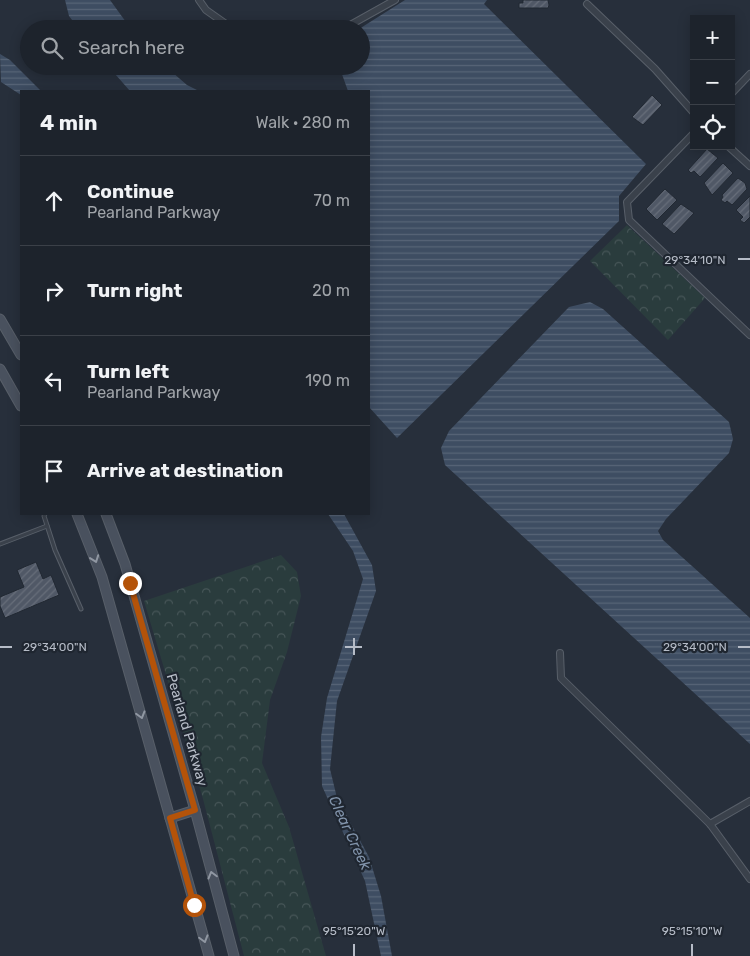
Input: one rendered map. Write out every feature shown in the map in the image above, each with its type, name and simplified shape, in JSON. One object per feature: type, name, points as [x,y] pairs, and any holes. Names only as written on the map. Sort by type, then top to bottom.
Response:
[{"type":"main road","points":[[0,319],[20,354]]},
{"type":"main road","points":[[0,369],[20,404]]},
{"type":"main road","points":[[77,515],[102,577],[209,956]]},
{"type":"main road","name":"Pearland Parkway","points":[[106,515],[125,564],[195,810],[234,956]]},
{"type":"main road","points":[[170,818],[195,810]]},
{"type":"street","points":[[199,0],[220,20]]},
{"type":"street","points":[[361,20],[395,0]]},
{"type":"street","points":[[587,4],[655,70],[690,109]]},
{"type":"street","points":[[735,90],[750,74]]},
{"type":"street","points":[[690,137],[627,202],[629,220],[750,334]]},
{"type":"street","points":[[732,150],[750,166]]},
{"type":"street","points":[[560,654],[561,678],[710,824],[750,879]]},
{"type":"street","points":[[710,824],[750,801]]},
{"type":"lane","points":[[44,515],[47,526],[81,609]]},
{"type":"lane","points":[[0,544],[47,526]]},
{"type":"green space","points":[[627,225],[705,298],[668,340],[590,261]]},
{"type":"green space","points":[[281,555],[297,572],[301,596],[287,652],[270,700],[262,763],[289,827],[326,956],[244,956],[203,799],[144,601]]},
{"type":"water","points":[[65,0],[110,0],[124,20],[72,20],[69,16]]},
{"type":"water","points":[[405,0],[487,0],[484,4],[646,164],[619,196],[619,221],[397,438],[370,408],[370,90],[348,90],[342,75],[370,75],[370,22]]},
{"type":"water","points":[[0,54],[10,60],[20,70],[20,75],[25,75],[40,90],[20,90],[20,94],[1,82]]},
{"type":"water","points":[[116,75],[175,75],[187,85],[197,90],[129,90]]},
{"type":"water","points":[[590,302],[603,309],[729,422],[733,439],[729,453],[666,519],[658,531],[663,540],[750,618],[750,744],[445,465],[441,448],[449,431],[569,307]]},
{"type":"water","name":"Clear Creek","points":[[329,515],[345,515],[372,565],[376,591],[337,701],[330,769],[337,798],[369,857],[381,896],[392,956],[381,956],[365,881],[322,786],[321,737],[327,698],[363,579],[353,551]]},
{"type":"building","points":[[523,0],[548,0],[549,5],[548,8],[519,8],[519,3],[523,3]]},
{"type":"building","points":[[652,95],[662,105],[643,125],[632,117]]},
{"type":"building","points":[[706,150],[718,158],[700,177],[694,171],[691,173],[688,170]]},
{"type":"building","points":[[723,163],[733,173],[712,195],[704,183]]},
{"type":"building","points":[[738,178],[745,183],[747,189],[732,205],[727,201],[725,203],[721,200],[722,195]]},
{"type":"building","points":[[665,189],[677,200],[657,220],[646,209]]},
{"type":"building","points":[[750,196],[750,217],[744,223],[740,220],[743,217],[736,210]]},
{"type":"building","points":[[681,204],[694,213],[674,234],[662,224]]},
{"type":"building","points":[[36,562],[43,579],[51,575],[59,595],[5,618],[0,606],[0,597],[24,587],[17,570]]},
{"type":"route","points":[[130,583],[195,810],[170,818],[194,905]]}]
